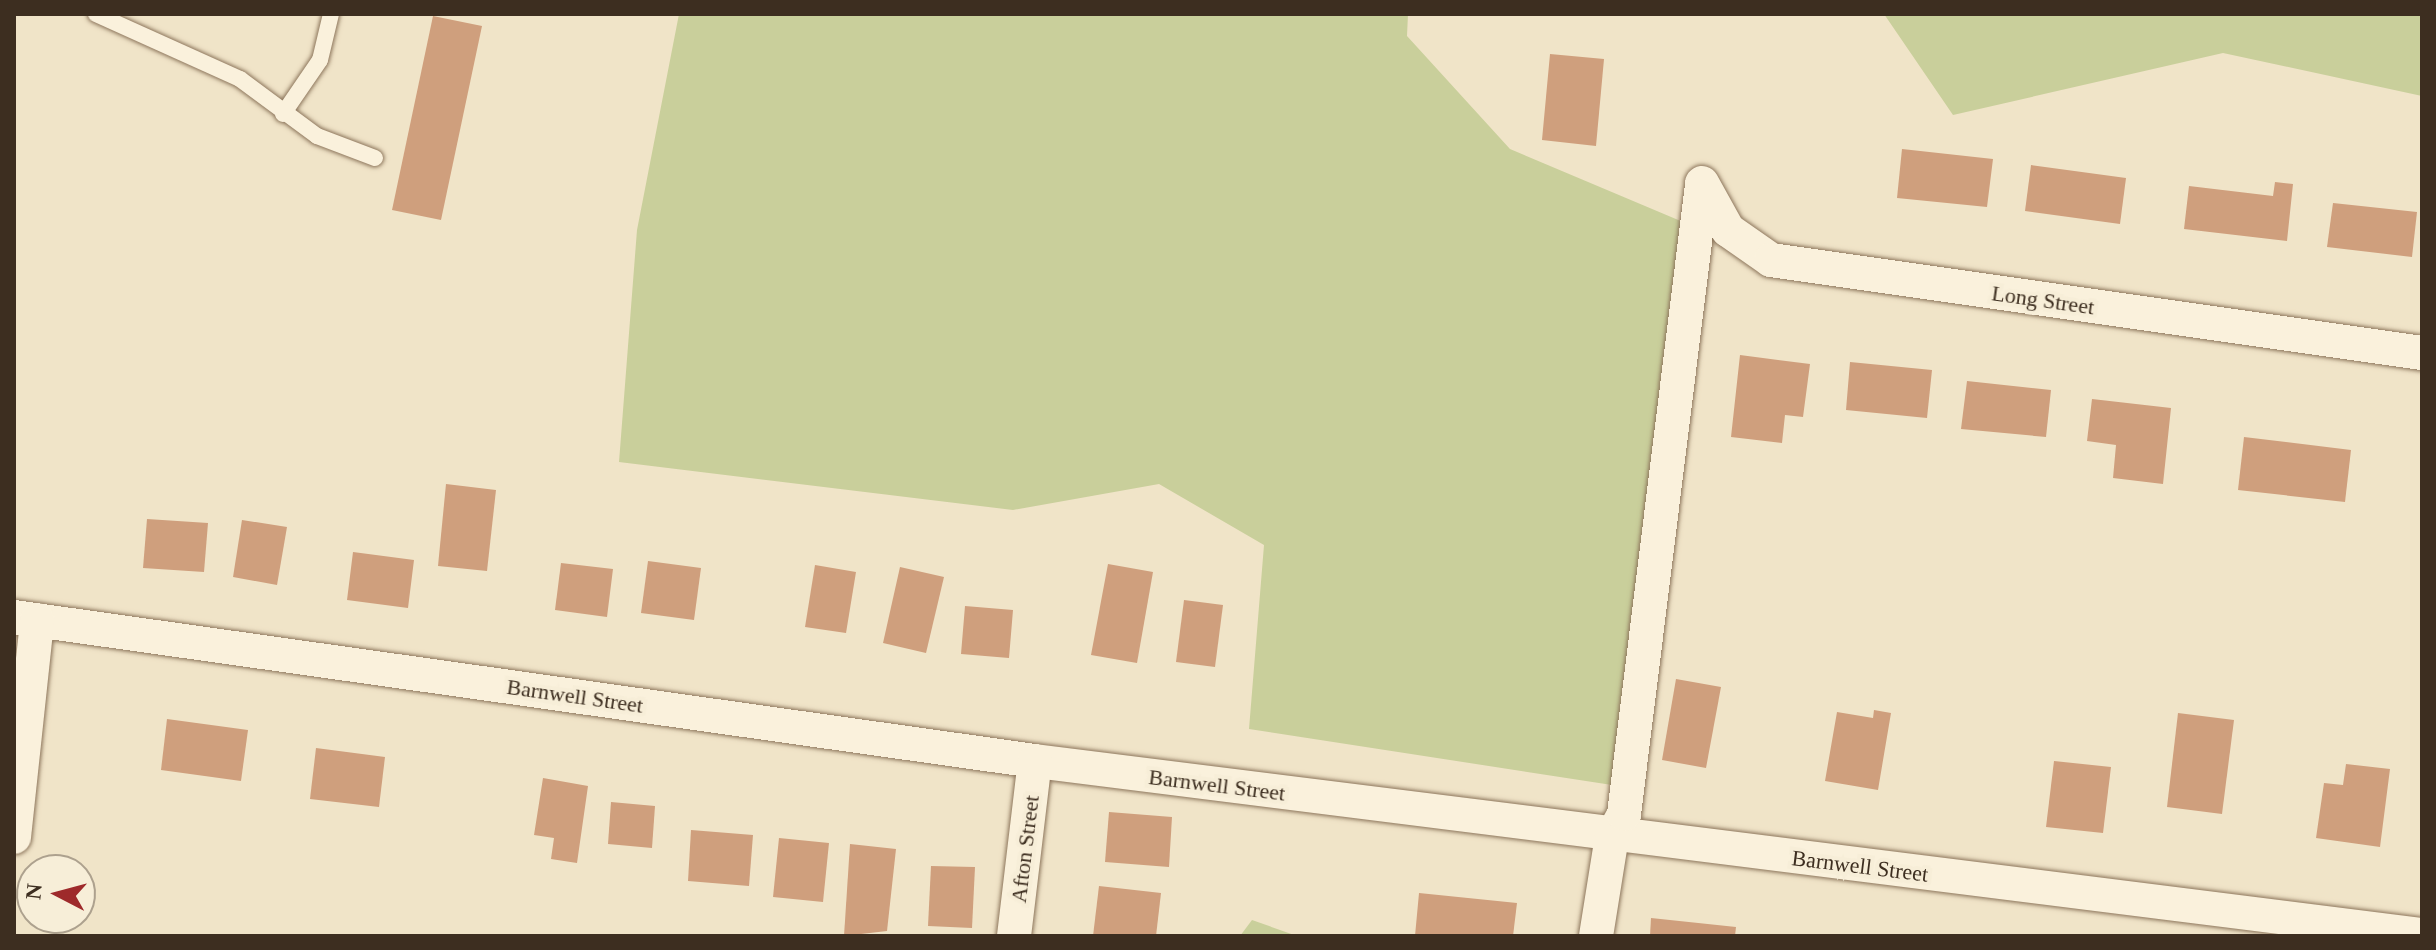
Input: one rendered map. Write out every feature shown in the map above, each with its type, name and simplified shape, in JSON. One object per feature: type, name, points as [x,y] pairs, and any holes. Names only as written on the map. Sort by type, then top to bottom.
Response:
[{"type":"street","name":"Long Street","points":[[1612,836],[1624,814],[1702,183],[1728,230],[1771,260],[2422,353]]},
{"type":"street","name":"Barnwell Street","points":[[26,618],[1035,761],[1612,836],[2422,935]]},
{"type":"street","points":[[14,837],[26,618]]},
{"type":"street","name":"Afton Street","points":[[1014,936],[1035,761]]},
{"type":"street","points":[[1596,936],[1612,836]]},
{"type":"lane","points":[[96,14],[240,79],[283,114],[375,158]]},
{"type":"lane","points":[[283,114],[320,60],[331,14]]},
{"type":"green space","points":[[679,14],[1408,14],[1407,36],[1510,149],[1683,222],[1612,785],[1249,729],[1264,545],[1159,484],[1013,510],[619,462],[637,230]]},
{"type":"green space","points":[[1884,14],[2422,14],[2422,96],[2223,53],[1953,115]]},
{"type":"green space","points":[[1252,920],[1297,936],[1240,936]]},
{"type":"building","points":[[433,16],[482,26],[441,220],[392,210]]},
{"type":"building","points":[[1550,54],[1604,59],[1596,146],[1542,140]]},
{"type":"building","points":[[1902,149],[1993,159],[1987,207],[1897,198]]},
{"type":"building","points":[[2031,165],[2126,178],[2120,224],[2025,211]]},
{"type":"building","points":[[2275,182],[2293,184],[2287,241],[2184,229],[2189,186],[2273,196]]},
{"type":"building","points":[[2333,203],[2417,212],[2412,257],[2327,247]]},
{"type":"building","points":[[1740,355],[1810,364],[1803,417],[1785,415],[1782,443],[1731,437]]},
{"type":"building","points":[[1850,362],[1932,370],[1927,418],[1846,410]]},
{"type":"building","points":[[1967,381],[2051,390],[2046,437],[1961,429]]},
{"type":"building","points":[[2092,399],[2171,408],[2163,484],[2113,478],[2116,445],[2087,441]]},
{"type":"building","points":[[2244,437],[2351,450],[2345,502],[2238,490]]},
{"type":"building","points":[[446,484],[496,490],[487,571],[438,566]]},
{"type":"building","points":[[147,519],[208,523],[204,572],[143,568]]},
{"type":"building","points":[[242,520],[287,527],[277,585],[233,577]]},
{"type":"building","points":[[353,552],[414,560],[408,608],[347,600]]},
{"type":"building","points":[[648,561],[701,568],[694,620],[641,613]]},
{"type":"building","points":[[561,563],[613,569],[607,617],[555,610]]},
{"type":"building","points":[[1108,564],[1153,572],[1137,663],[1091,655]]},
{"type":"building","points":[[815,565],[856,572],[846,633],[805,627]]},
{"type":"building","points":[[900,567],[944,577],[926,653],[883,643]]},
{"type":"building","points":[[1184,600],[1223,605],[1215,667],[1176,662]]},
{"type":"building","points":[[965,606],[1013,610],[1009,658],[961,654]]},
{"type":"building","points":[[1676,679],[1721,687],[1706,768],[1662,760]]},
{"type":"building","points":[[1874,710],[1891,713],[1878,790],[1825,781],[1837,712],[1873,718]]},
{"type":"building","points":[[2178,713],[2234,720],[2222,814],[2167,807]]},
{"type":"building","points":[[167,719],[248,730],[241,781],[161,770]]},
{"type":"building","points":[[316,748],[385,757],[379,807],[310,799]]},
{"type":"building","points":[[2054,761],[2111,767],[2103,833],[2046,827]]},
{"type":"building","points":[[2346,764],[2390,769],[2380,847],[2316,838],[2324,783],[2343,785]]},
{"type":"building","points":[[543,778],[588,786],[577,863],[551,859],[554,838],[534,835]]},
{"type":"building","points":[[611,802],[655,806],[652,848],[608,844]]},
{"type":"building","points":[[1109,812],[1172,817],[1169,867],[1105,862]]},
{"type":"building","points":[[691,830],[753,835],[749,886],[688,881]]},
{"type":"building","points":[[779,838],[829,843],[823,902],[773,897]]},
{"type":"building","points":[[850,844],[896,849],[887,931],[844,936]]},
{"type":"building","points":[[931,866],[975,867],[972,928],[928,926]]},
{"type":"building","points":[[1099,886],[1161,893],[1156,936],[1093,936]]},
{"type":"building","points":[[1419,893],[1517,903],[1513,936],[1415,936]]},
{"type":"building","points":[[1651,918],[1736,927],[1735,936],[1650,936]]}]
